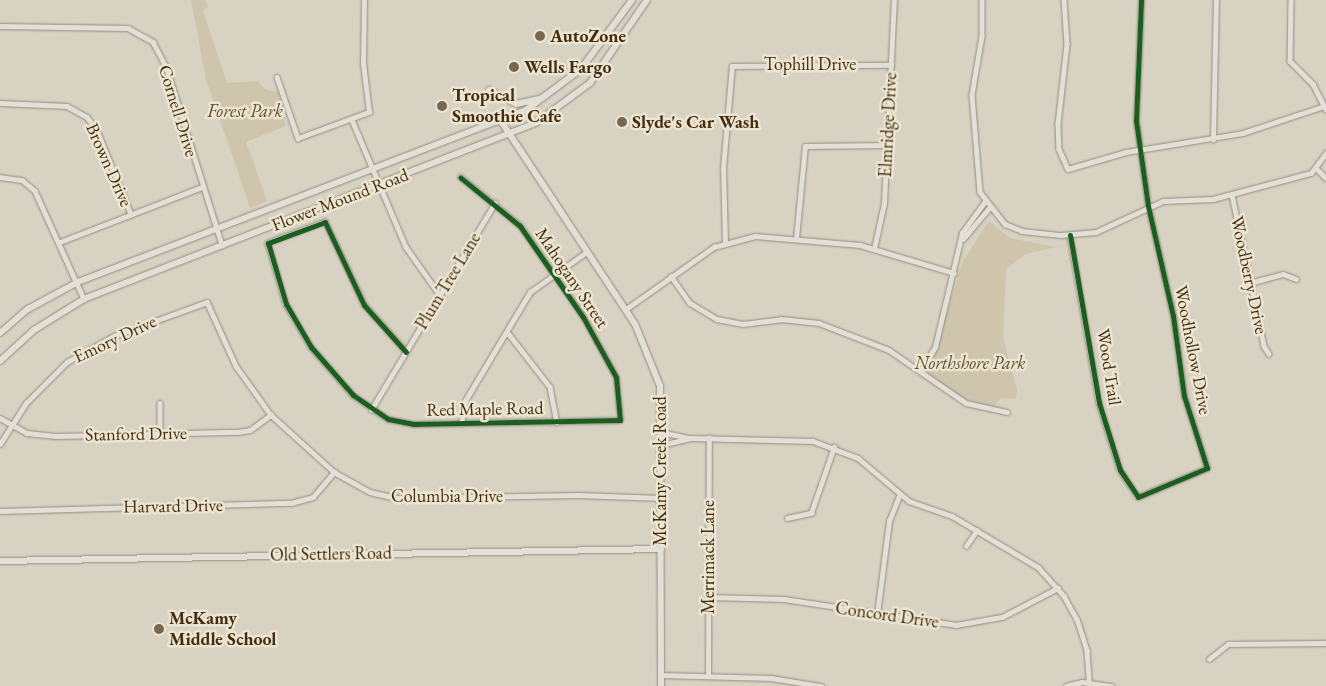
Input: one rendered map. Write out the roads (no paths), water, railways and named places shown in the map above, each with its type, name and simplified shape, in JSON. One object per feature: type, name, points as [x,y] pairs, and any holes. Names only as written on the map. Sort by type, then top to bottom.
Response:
[{"type":"main road","name":"Flower Mound Road","points":[[0,333],[28,309],[78,282],[216,227],[501,121],[546,97],[601,47],[632,0]]},
{"type":"main road","name":"Flower Mound Road","points":[[0,361],[34,330],[84,299],[508,136],[561,107],[613,55],[647,0]]},
{"type":"main road","points":[[601,47],[613,55]]},
{"type":"main road","points":[[489,90],[516,104],[546,97]]},
{"type":"main road","name":"McKamy Creek Road","points":[[501,121],[508,136],[585,253],[626,309],[654,366],[662,432],[661,686]]},
{"type":"main road","name":"Old Settlers Road","points":[[0,560],[661,548]]},
{"type":"street","points":[[277,77],[298,138],[352,120],[369,112],[364,76],[364,0]]},
{"type":"street","name":"Elmridge Drive","points":[[874,249],[884,203],[894,0]]},
{"type":"street","points":[[982,0],[982,36],[972,95],[978,180],[989,208],[1022,231],[1070,235],[1096,232],[1148,206],[1232,195],[1311,173],[1326,154]]},
{"type":"street","points":[[1064,0],[1067,44],[1058,124],[1059,149],[1068,169],[1142,150],[1213,140],[1325,107],[1313,84],[1290,61],[1291,0]]},
{"type":"street","name":"Woodhollow Drive","points":[[1138,496],[1207,468],[1184,396],[1173,316],[1148,206],[1142,150],[1136,122],[1140,0]]},
{"type":"street","points":[[1213,140],[1216,0]]},
{"type":"street","name":"Cornell Drive","points":[[0,26],[128,28],[153,42],[166,66],[202,187],[222,245]]},
{"type":"street","name":"Tophill Drive","points":[[725,243],[722,201],[731,68],[736,64],[891,65]]},
{"type":"street","name":"Brown Drive","points":[[0,103],[67,106],[87,117],[97,130],[131,214]]},
{"type":"street","points":[[352,120],[370,169],[414,263],[439,294]]},
{"type":"street","points":[[796,239],[805,146],[812,143],[888,145]]},
{"type":"street","points":[[1316,168],[1326,178]]},
{"type":"street","points":[[0,177],[29,185],[60,242],[84,299]]},
{"type":"street","name":"Mahogany Street","points":[[460,177],[495,203],[520,226],[610,361],[620,420]]},
{"type":"street","points":[[60,242],[202,187]]},
{"type":"street","name":"Woodberry Drive","points":[[1232,195],[1253,282],[1264,346],[1269,354]]},
{"type":"street","points":[[920,372],[935,347],[965,227],[985,201]]},
{"type":"street","name":"Plum Tree Lane","points":[[371,410],[495,203]]},
{"type":"street","points":[[963,240],[989,208]]},
{"type":"street","name":"Red Maple Road","points":[[406,352],[364,305],[325,222],[266,247],[296,325],[324,364],[371,410],[405,424],[620,420]]},
{"type":"street","name":"Wood Trail","points":[[1070,235],[1099,403],[1120,470],[1138,496]]},
{"type":"street","points":[[626,309],[671,276],[725,243],[755,236],[874,249],[954,273]]},
{"type":"street","points":[[461,424],[465,401],[508,333],[530,292],[552,274],[585,253]]},
{"type":"street","points":[[1253,282],[1283,274],[1296,279]]},
{"type":"street","points":[[671,276],[690,303],[717,319],[743,324],[781,319],[819,323],[889,350],[966,403],[1007,412]]},
{"type":"street","name":"Columbia Drive","points":[[207,302],[236,366],[271,415],[334,472],[370,492],[395,498],[578,494],[661,498]]},
{"type":"street","name":"Emory Drive","points":[[0,444],[10,424],[56,370],[91,346],[207,302]]},
{"type":"street","points":[[508,333],[550,387],[557,422]]},
{"type":"street","points":[[160,402],[160,434]]},
{"type":"street","name":"Stanford Drive","points":[[0,418],[10,424],[43,436],[245,431],[271,415]]},
{"type":"street","points":[[662,432],[692,438],[812,441],[834,447],[883,475],[900,494],[977,530],[1038,567],[1058,588],[1084,638],[1089,682]]},
{"type":"street","points":[[662,444],[692,438]]},
{"type":"street","name":"Merrimack Lane","points":[[708,676],[709,438]]},
{"type":"street","points":[[787,518],[811,513],[834,447]]},
{"type":"street","name":"Harvard Drive","points":[[0,511],[291,503],[313,496],[334,472]]},
{"type":"street","points":[[877,614],[889,520],[900,494]]},
{"type":"street","points":[[966,546],[977,530]]},
{"type":"street","name":"Concord Drive","points":[[708,597],[784,598],[956,625],[986,622],[1026,608],[1058,588]]},
{"type":"street","points":[[1209,659],[1228,644],[1326,643]]},
{"type":"street","points":[[661,675],[708,676],[821,686]]},
{"type":"street","points":[[1066,686],[1089,682],[1112,686]]},
{"type":"place","name":"AutoZone","points":[[540,36]]},
{"type":"place","name":"Wells Fargo","points":[[514,67]]},
{"type":"place","name":"Tropical Smoothie Cafe","points":[[442,106]]},
{"type":"place","name":"Slyde's Car Wash","points":[[622,122]]},
{"type":"place","name":"McKamy Middle School","points":[[159,629]]},
{"type":"park label","name":"Forest Park","points":[[245,111]]},
{"type":"park label","name":"Northshore Park","points":[[970,363]]}]
